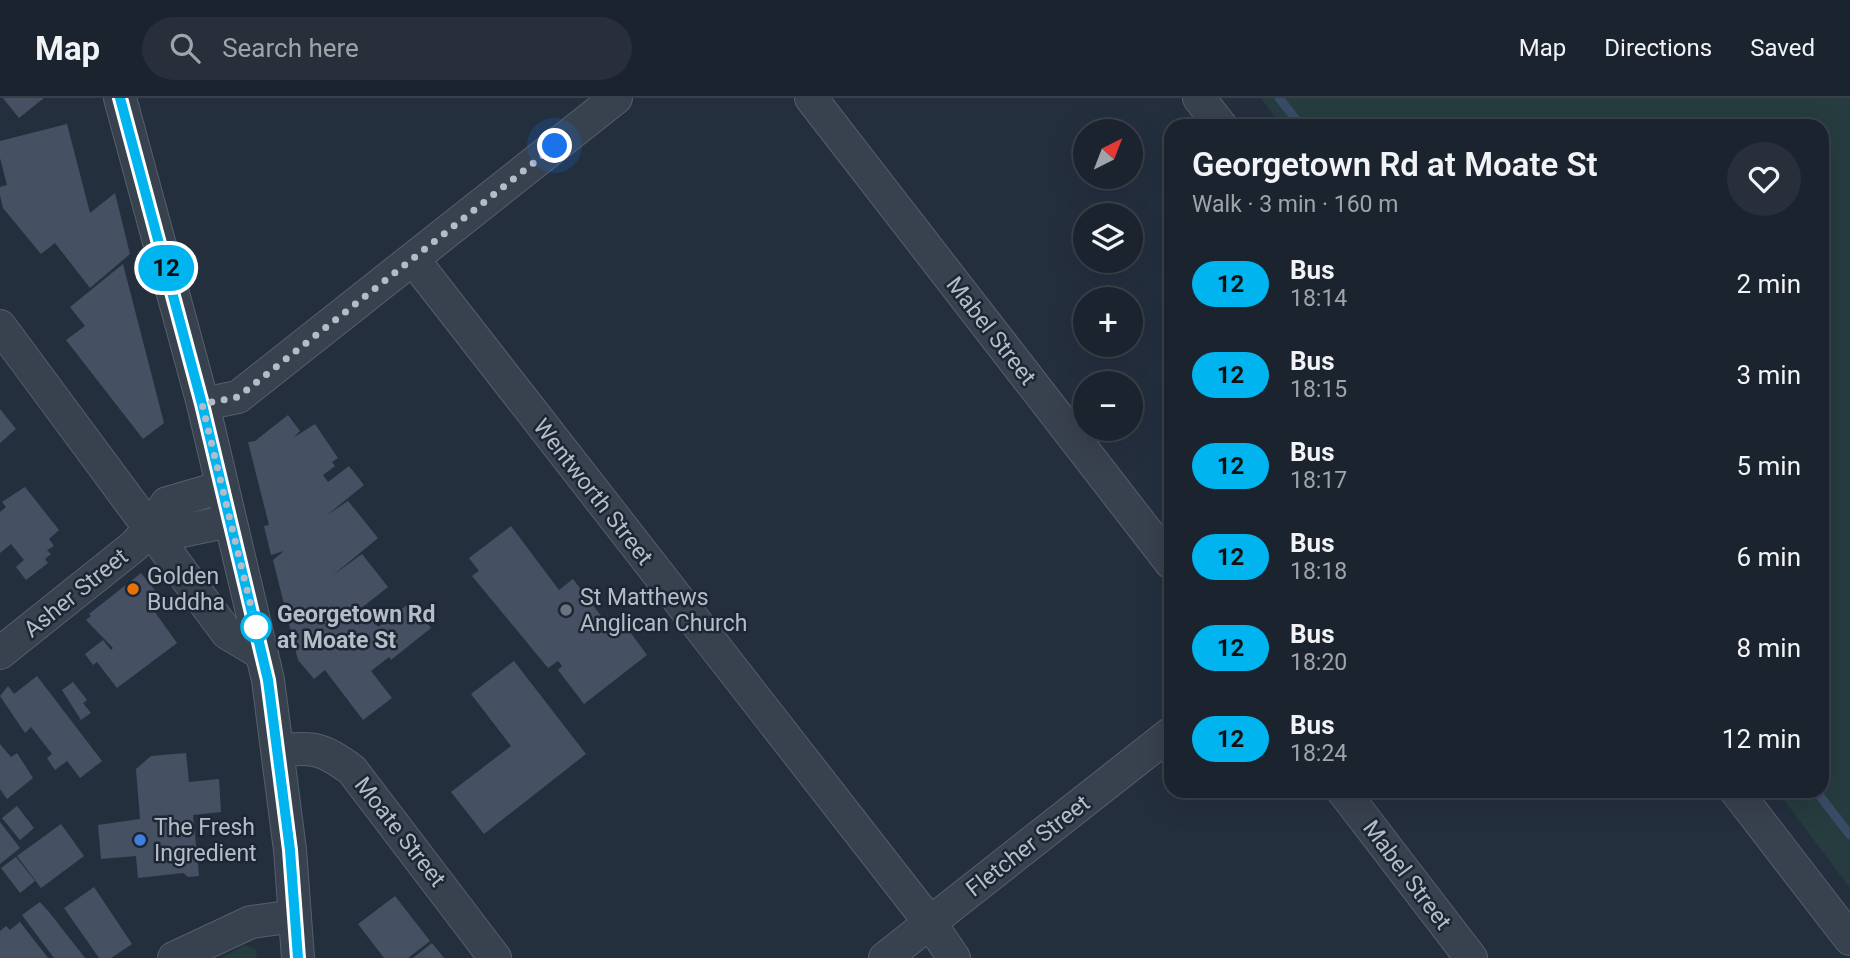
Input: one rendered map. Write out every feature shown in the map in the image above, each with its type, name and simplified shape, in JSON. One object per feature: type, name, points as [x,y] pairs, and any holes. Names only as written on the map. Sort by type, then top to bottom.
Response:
[{"type":"street","points":[[120,98],[202,404],[262,654],[278,751],[298,958]]},
{"type":"street","points":[[202,404],[238,397],[616,98]]},
{"type":"street","name":"Mabel Street","points":[[811,98],[1164,554]]},
{"type":"street","points":[[1199,98],[1216,119]]},
{"type":"street","name":"Wentworth Street","points":[[413,259],[931,924],[954,958]]},
{"type":"street","points":[[0,326],[227,633],[262,654]]},
{"type":"street","points":[[149,530],[167,503],[222,487]]},
{"type":"street","points":[[149,530],[172,533],[229,522]]},
{"type":"street","name":"Asher Street","points":[[0,653],[134,546],[149,530]]},
{"type":"street","name":"Fletcher Street","points":[[885,958],[1164,739]]},
{"type":"street","name":"Moate Street","points":[[278,751],[305,747],[330,753],[352,770],[495,958]]},
{"type":"street","name":"Mabel Street","points":[[1348,798],[1471,958]]},
{"type":"street","points":[[1741,798],[1850,940]]},
{"type":"street","points":[[174,958],[251,922],[295,916]]},
{"type":"green space","points":[[1261,98],[1850,98],[1850,888],[1782,798],[1829,798],[1829,119],[1277,119]]},
{"type":"green space","points":[[245,945],[256,950],[257,958],[221,958]]},
{"type":"building","points":[[3,98],[44,98],[19,118]]},
{"type":"building","points":[[67,124],[90,213],[115,193],[130,254],[90,288],[55,243],[41,254],[3,208],[0,195],[0,187],[7,185],[0,158],[0,141]]},
{"type":"building","points":[[123,264],[164,423],[143,439],[66,340],[85,326],[70,307]]},
{"type":"building","points":[[0,409],[16,429],[0,443]]},
{"type":"building","points":[[288,415],[300,431],[293,438],[315,424],[338,458],[332,462],[335,466],[323,475],[328,482],[349,466],[364,485],[327,515],[348,501],[378,538],[332,576],[362,554],[388,587],[351,616],[353,618],[364,609],[378,627],[411,602],[431,628],[391,660],[389,657],[371,671],[392,698],[363,720],[325,670],[314,679],[298,660],[273,560],[284,551],[271,555],[264,526],[269,525],[248,442],[255,441]]},
{"type":"building","points":[[25,487],[59,530],[49,539],[54,546],[47,550],[51,554],[45,559],[48,563],[26,580],[16,567],[24,560],[11,544],[0,553],[0,512],[6,507],[2,502]]},
{"type":"building","points":[[511,526],[559,590],[573,579],[611,629],[622,621],[647,655],[584,704],[558,670],[562,666],[558,661],[548,668],[472,576],[479,571],[469,558]]},
{"type":"building","points":[[141,573],[157,593],[147,601],[177,643],[117,688],[97,662],[93,665],[85,654],[103,640],[111,650],[113,648],[86,620],[91,616],[89,614]]},
{"type":"building","points":[[514,661],[586,754],[484,834],[451,792],[511,746],[471,694]]},
{"type":"building","points":[[37,676],[102,761],[80,778],[67,761],[55,770],[47,758],[52,754],[31,727],[25,733],[0,696],[8,686],[14,694]]},
{"type":"building","points":[[73,682],[87,700],[83,703],[91,713],[81,720],[62,690]]},
{"type":"building","points":[[0,744],[11,757],[17,753],[33,778],[7,799],[0,789]]},
{"type":"building","points":[[186,753],[189,782],[219,779],[221,812],[193,815],[199,876],[188,877],[183,873],[138,878],[136,856],[101,859],[98,825],[140,819],[136,769],[151,756]]},
{"type":"building","points":[[17,806],[34,828],[20,840],[2,818]]},
{"type":"building","points":[[0,822],[20,848],[0,864]]},
{"type":"building","points":[[61,824],[84,856],[41,888],[17,856]]},
{"type":"building","points":[[16,857],[35,881],[20,893],[1,868]]},
{"type":"building","points":[[94,887],[132,944],[111,958],[99,958],[64,908]]},
{"type":"building","points":[[395,896],[430,941],[408,958],[384,958],[358,924]]},
{"type":"building","points":[[40,902],[85,958],[54,958],[22,915]]},
{"type":"building","points":[[20,922],[48,958],[0,958],[0,931],[6,926],[10,930]]},
{"type":"building","points":[[432,943],[444,958],[413,958]]},
{"type":"waterway","points":[[1279,98],[1296,119]]},
{"type":"waterway","points":[[1821,798],[1850,835]]},
{"type":"bus line","name":"12","points":[[120,98],[202,404],[268,680],[290,850],[298,958]]},
{"type":"place","name":"Golden Buddha","points":[[133,589]]},
{"type":"place","name":"St Matthews Anglican Church","points":[[566,610]]},
{"type":"place","name":"Georgetown Rd at Moate St","points":[[256,627]]},
{"type":"place","name":"The Fresh Ingredient","points":[[140,840]]},
{"type":"route","points":[[256,627],[202,404],[238,397],[555,146]]}]
